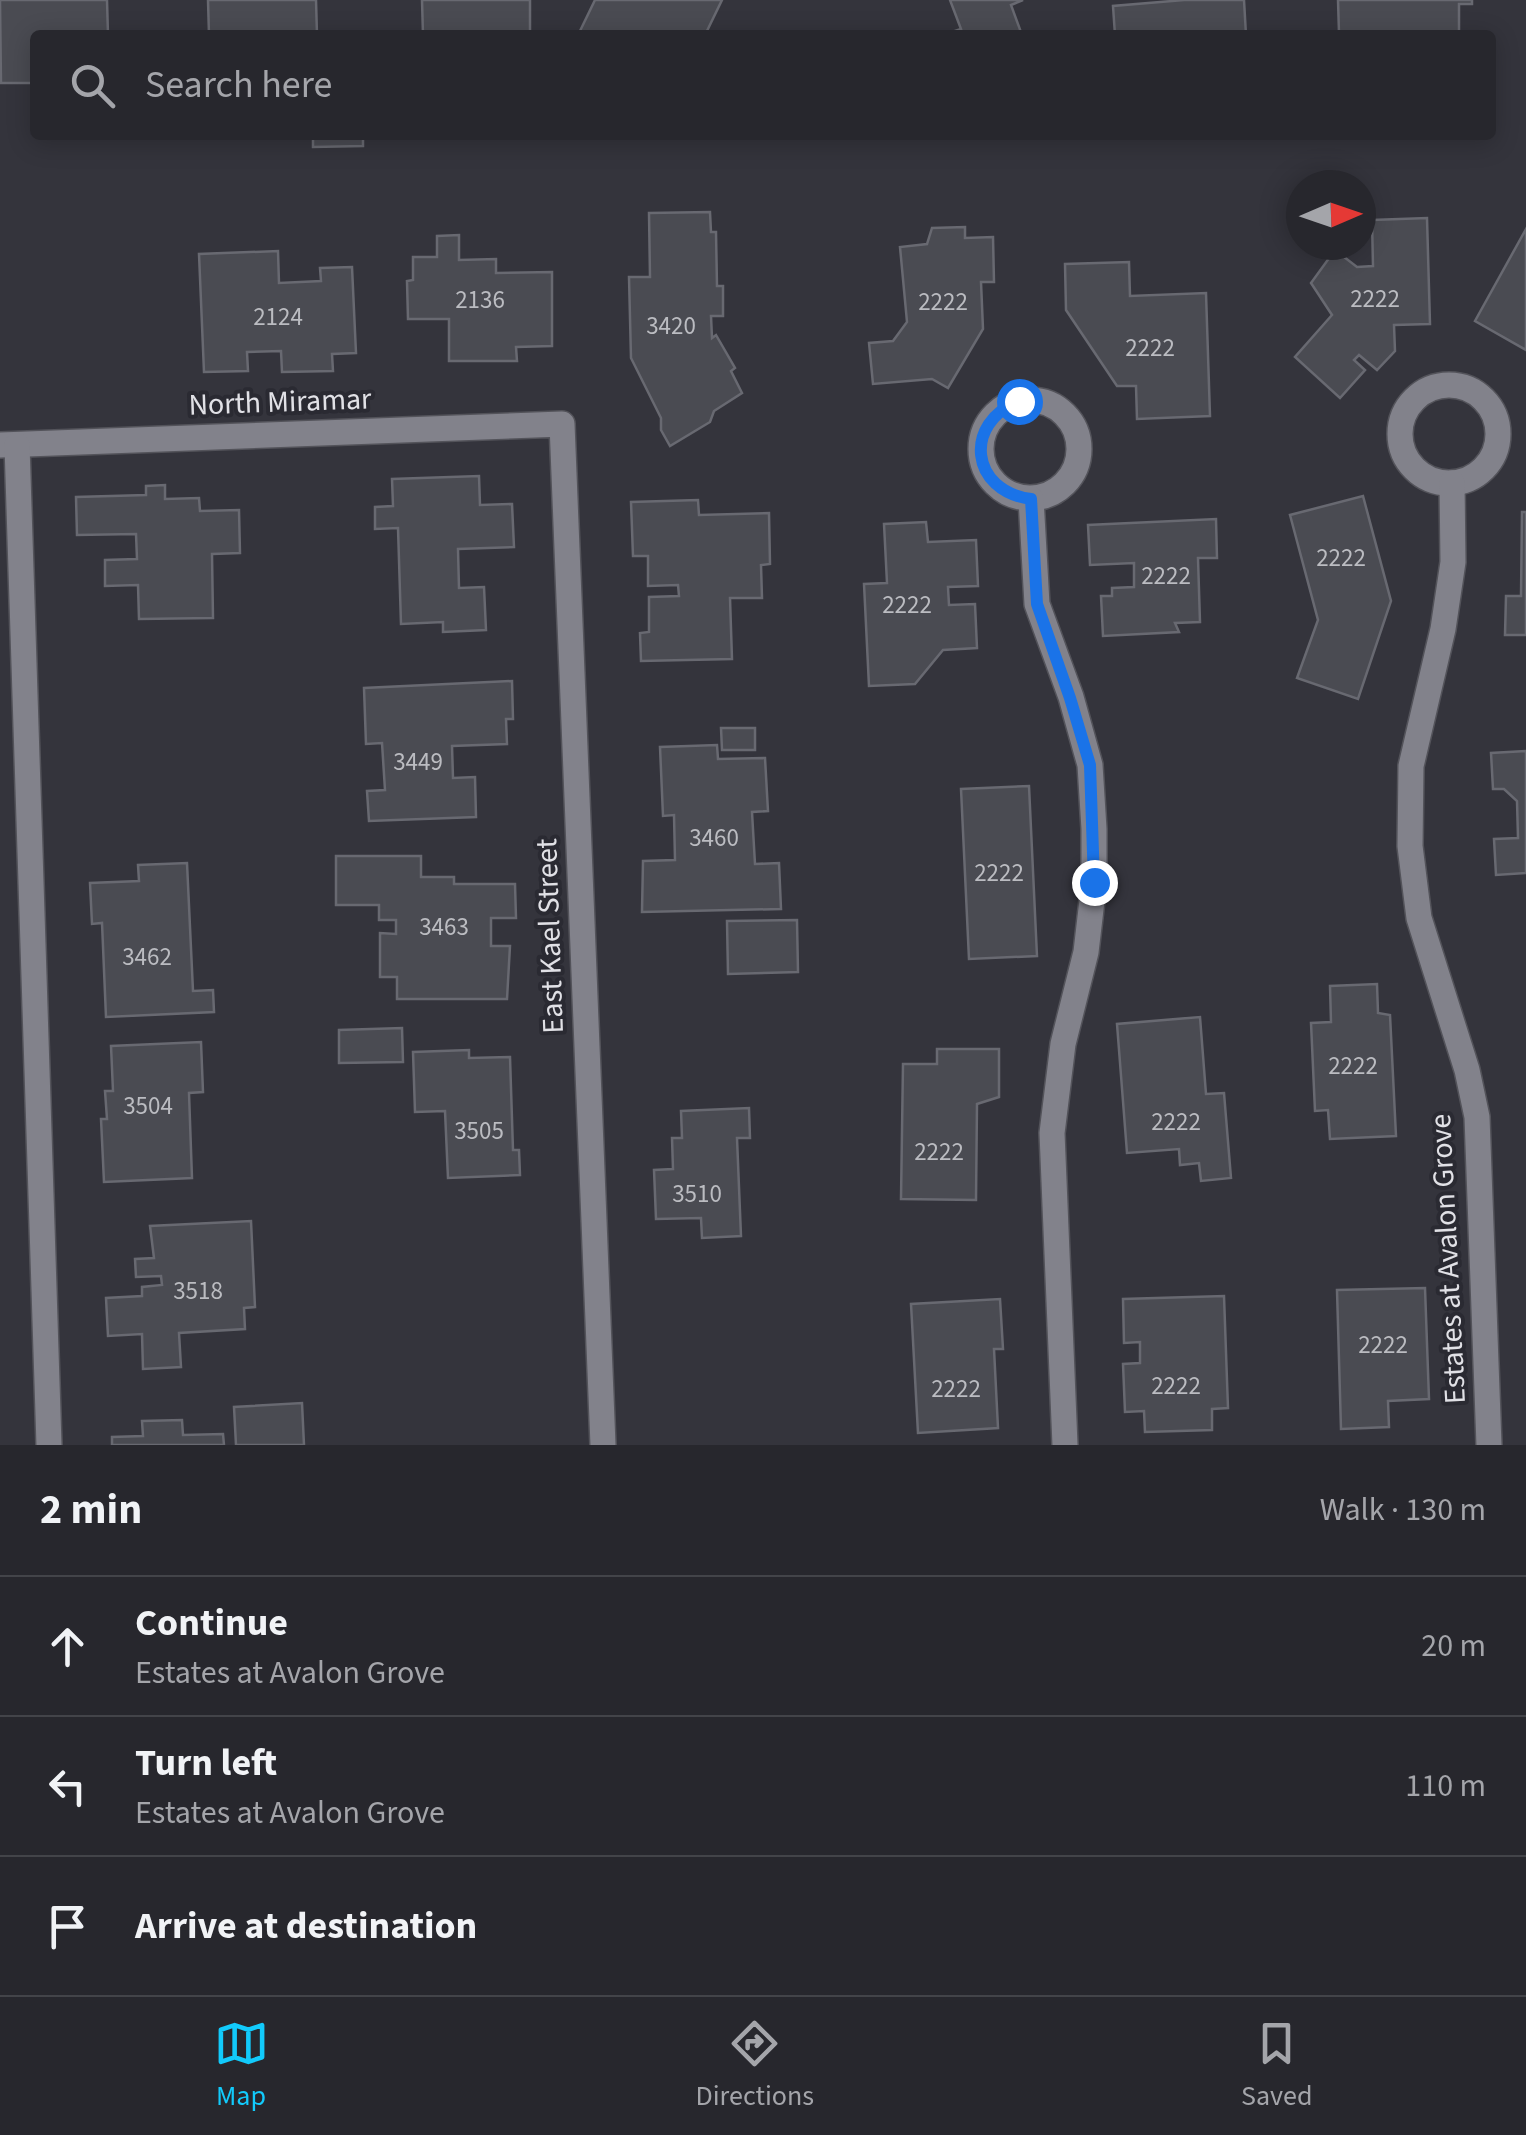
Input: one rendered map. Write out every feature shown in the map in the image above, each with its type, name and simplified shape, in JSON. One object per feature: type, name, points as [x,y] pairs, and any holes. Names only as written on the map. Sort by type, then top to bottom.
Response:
[{"type":"street","name":"North Miramar","points":[[9,445],[562,424]]},
{"type":"street","name":"East Kael Street","points":[[562,424],[603,1445]]},
{"type":"street","points":[[9,445],[49,1445]]},
{"type":"street","name":"Estates at Avalon Grove","points":[[1452,484],[1453,562],[1443,628],[1412,766],[1410,846],[1419,918],[1451,1013],[1477,1118],[1489,1445]]},
{"type":"street","points":[[1031,499],[1037,604],[1090,765],[1094,829],[1094,882],[1086,952],[1063,1044],[1052,1133],[1065,1445]]},
{"type":"building","points":[[0,0],[107,0],[108,30],[30,30],[30,83],[1,83]]},
{"type":"building","points":[[208,0],[316,0],[317,30],[209,30]]},
{"type":"building","points":[[422,0],[530,0],[530,30],[423,30]]},
{"type":"building","points":[[595,0],[722,0],[707,30],[580,30]]},
{"type":"building","points":[[950,0],[1023,0],[1011,5],[1020,30],[958,30],[961,29]]},
{"type":"building","points":[[1244,0],[1246,30],[1115,30],[1113,6]]},
{"type":"building","points":[[1338,0],[1472,0],[1472,4],[1459,4],[1459,30],[1339,30]]},
{"type":"building","points":[[313,140],[363,140],[363,146],[313,147]]},
{"type":"building","points":[[710,212],[711,232],[716,232],[717,286],[723,286],[723,316],[711,316],[712,338],[716,335],[735,368],[731,371],[742,393],[714,411],[710,422],[670,446],[661,430],[661,418],[631,358],[629,277],[650,277],[649,213]]},
{"type":"building","points":[[1427,218],[1430,324],[1394,325],[1395,351],[1377,370],[1359,355],[1354,360],[1365,370],[1340,398],[1295,357],[1332,315],[1311,283],[1328,260],[1348,260],[1357,267],[1373,266],[1376,220]]},
{"type":"building","points":[[965,227],[965,238],[993,237],[994,282],[981,282],[983,329],[948,388],[932,379],[873,384],[869,343],[893,341],[907,322],[900,247],[927,244],[932,228]]},
{"type":"building","points":[[1526,229],[1526,350],[1475,321]]},
{"type":"building","points":[[459,235],[459,260],[496,259],[496,273],[552,272],[552,346],[516,347],[517,361],[449,361],[449,319],[408,319],[407,281],[413,280],[413,257],[437,257],[437,236]]},
{"type":"building","points":[[278,251],[279,283],[321,281],[320,268],[352,267],[356,353],[332,354],[333,371],[282,372],[281,351],[247,352],[248,371],[204,372],[199,254]]},
{"type":"building","points":[[1129,262],[1130,296],[1206,293],[1210,416],[1137,419],[1136,386],[1117,386],[1066,310],[1065,264]]},
{"type":"building","points":[[479,476],[480,505],[512,504],[514,547],[458,549],[459,588],[484,587],[486,630],[443,632],[443,622],[401,624],[398,528],[375,529],[375,507],[393,506],[392,479]]},
{"type":"building","points":[[165,485],[165,499],[199,498],[200,511],[239,510],[240,553],[212,554],[213,618],[139,619],[138,585],[105,586],[105,560],[137,559],[136,534],[77,535],[76,497],[146,495],[146,486]]},
{"type":"building","points":[[1363,496],[1391,601],[1358,699],[1297,678],[1318,620],[1290,515]]},
{"type":"building","points":[[698,500],[699,515],[769,513],[770,564],[761,565],[762,598],[730,598],[732,659],[641,661],[640,633],[649,632],[649,597],[679,596],[678,585],[648,586],[648,556],[633,556],[631,502]]},
{"type":"building","points":[[1522,512],[1526,512],[1526,635],[1505,635],[1506,596],[1521,596]]},
{"type":"building","points":[[1216,519],[1217,558],[1198,558],[1200,622],[1175,623],[1179,632],[1103,636],[1101,596],[1112,596],[1112,588],[1134,587],[1134,563],[1090,565],[1088,525]]},
{"type":"building","points":[[926,522],[928,542],[976,540],[978,586],[948,587],[949,605],[975,604],[977,648],[943,650],[915,684],[869,686],[864,584],[887,583],[884,524]]},
{"type":"building","points":[[512,681],[513,719],[506,719],[507,744],[452,746],[453,778],[475,777],[476,817],[369,821],[367,791],[385,790],[382,743],[366,744],[364,688]]},
{"type":"building","points":[[721,728],[755,728],[755,750],[722,750]]},
{"type":"building","points":[[717,745],[718,759],[765,758],[768,811],[752,812],[755,864],[779,863],[781,909],[642,912],[643,861],[675,860],[674,815],[663,816],[660,747]]},
{"type":"building","points":[[1526,751],[1526,873],[1496,875],[1494,839],[1518,838],[1517,801],[1504,789],[1493,789],[1491,753]]},
{"type":"building","points":[[1029,786],[1037,956],[969,959],[961,789]]},
{"type":"building","points":[[336,856],[421,856],[421,877],[454,877],[454,884],[515,884],[516,918],[491,918],[491,946],[510,946],[507,999],[397,999],[397,977],[380,977],[380,933],[396,934],[396,920],[379,920],[379,905],[336,905]]},
{"type":"building","points":[[187,863],[193,991],[213,990],[214,1012],[106,1017],[102,923],[92,924],[90,883],[139,881],[138,865]]},
{"type":"building","points":[[797,920],[798,972],[728,974],[727,921]]},
{"type":"building","points":[[1377,984],[1378,1013],[1390,1015],[1396,1136],[1330,1139],[1328,1110],[1315,1111],[1311,1023],[1331,1022],[1330,986]]},
{"type":"building","points":[[1200,1017],[1206,1094],[1224,1093],[1231,1178],[1201,1181],[1199,1163],[1180,1165],[1179,1149],[1127,1153],[1117,1024]]},
{"type":"building","points":[[402,1028],[403,1062],[339,1063],[339,1030]]},
{"type":"building","points":[[201,1042],[203,1092],[189,1093],[192,1178],[104,1182],[101,1119],[107,1119],[105,1091],[113,1091],[111,1046]]},
{"type":"building","points":[[937,1049],[999,1049],[999,1097],[977,1104],[976,1200],[901,1199],[903,1064],[937,1064]]},
{"type":"building","points":[[469,1050],[469,1058],[510,1057],[513,1150],[519,1150],[520,1175],[448,1178],[445,1111],[415,1112],[413,1052]]},
{"type":"building","points":[[749,1108],[750,1138],[737,1138],[741,1236],[702,1238],[701,1218],[656,1219],[654,1170],[673,1169],[672,1138],[682,1138],[681,1111]]},
{"type":"building","points":[[251,1221],[255,1307],[244,1308],[245,1329],[179,1333],[181,1367],[143,1369],[142,1334],[108,1336],[106,1298],[142,1296],[142,1287],[162,1285],[161,1276],[136,1277],[135,1259],[154,1258],[150,1226]]},
{"type":"building","points":[[1425,1288],[1429,1399],[1388,1401],[1389,1427],[1341,1429],[1337,1290]]},
{"type":"building","points":[[1224,1296],[1228,1408],[1212,1409],[1212,1430],[1145,1432],[1144,1411],[1125,1412],[1123,1364],[1140,1363],[1140,1342],[1124,1343],[1123,1299]]},
{"type":"building","points":[[1000,1299],[1003,1349],[994,1349],[998,1428],[918,1433],[911,1304]]},
{"type":"building","points":[[302,1403],[304,1445],[236,1445],[234,1407]]},
{"type":"building","points":[[182,1420],[183,1435],[223,1434],[224,1445],[112,1445],[112,1437],[143,1436],[142,1421]]},
{"type":"route","points":[[1019,401],[991,418],[980,450],[984,467],[1003,491],[1031,499],[1037,604],[1090,765],[1094,882]]}]
